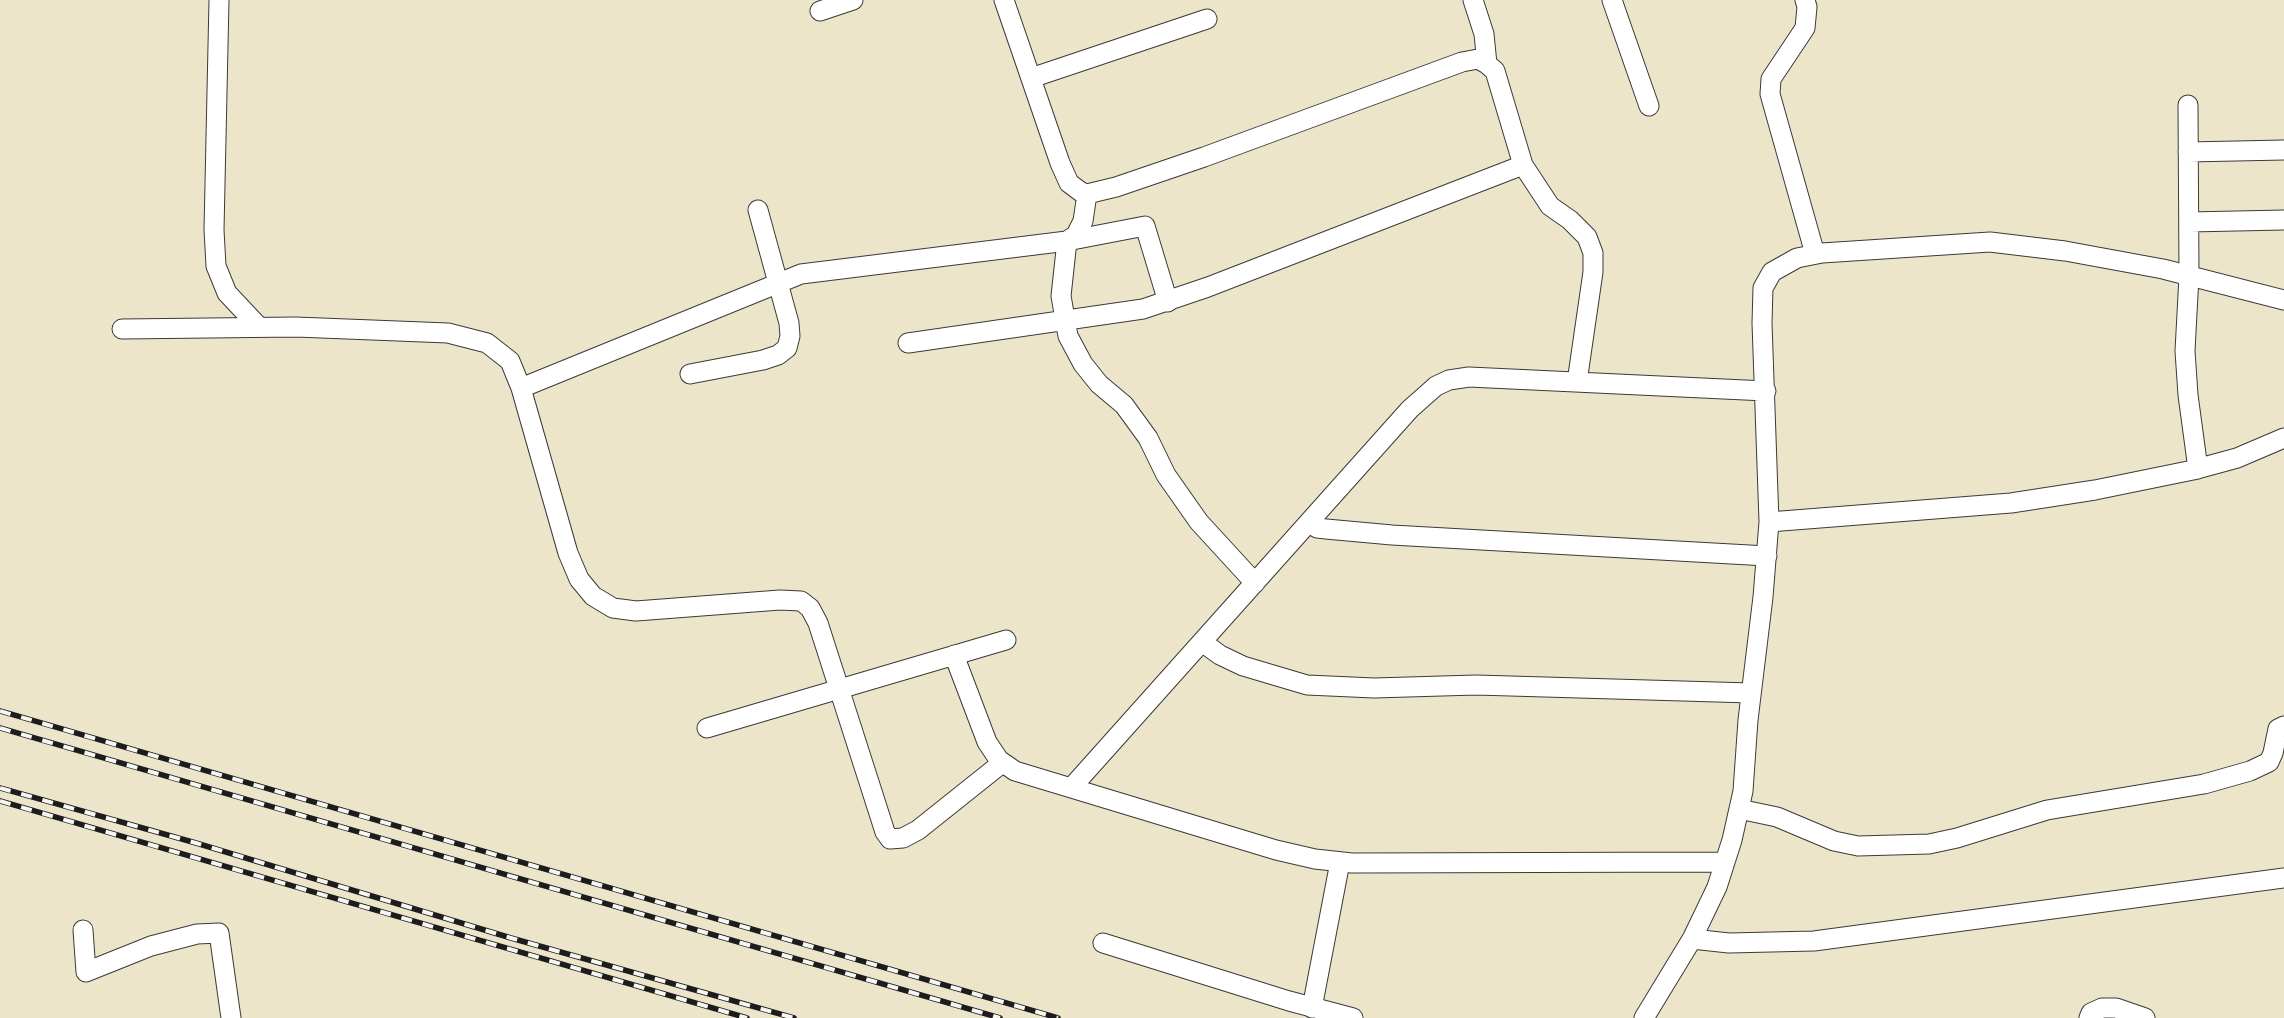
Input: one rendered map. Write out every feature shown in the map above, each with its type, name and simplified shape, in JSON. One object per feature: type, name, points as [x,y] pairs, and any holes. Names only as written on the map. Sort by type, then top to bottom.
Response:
[{"type":"street","points":[[219,0],[214,230],[216,266],[227,293],[259,327]]},
{"type":"street","points":[[820,11],[853,0]]},
{"type":"street","points":[[1004,0],[1063,169],[1069,182],[1081,192],[1087,194],[1116,187],[1204,157],[1462,62],[1478,59],[1487,64],[1494,71],[1524,165],[1550,206],[1570,220],[1587,236],[1592,252],[1593,272],[1577,382]]},
{"type":"street","points":[[1473,0],[1484,34],[1487,64]]},
{"type":"street","points":[[1612,0],[1649,106]]},
{"type":"street","points":[[1806,0],[1805,28],[1771,79],[1770,94],[1816,254]]},
{"type":"street","points":[[1031,78],[1207,19]]},
{"type":"street","points":[[2188,105],[2189,276],[2185,351],[2188,395],[2198,469]]},
{"type":"street","points":[[2188,152],[2284,150]]},
{"type":"street","points":[[908,343],[1143,309],[1168,302],[1524,165]]},
{"type":"street","points":[[1067,241],[1076,235],[1083,221],[1087,194]]},
{"type":"street","points":[[690,374],[763,360],[778,355],[787,348],[790,336],[789,323],[758,210]]},
{"type":"street","points":[[2189,222],[2284,220]]},
{"type":"street","points":[[521,388],[801,274],[1067,241],[1145,226],[1168,302]]},
{"type":"street","points":[[1067,241],[1062,296],[1068,336],[1083,364],[1099,384],[1124,405],[1148,438],[1166,475],[1200,522],[1255,583]]},
{"type":"street","points":[[1644,1018],[1692,939],[1718,887],[1742,791],[1770,522],[1762,323],[1763,288],[1772,272],[1797,258],[1816,254],[1990,242],[2065,251],[2189,276],[2284,300]]},
{"type":"street","points":[[122,329],[296,327],[448,333],[487,343],[510,361],[521,388],[568,553],[579,579],[593,596],[613,608],[636,611],[780,600],[801,601],[810,608],[818,623],[876,806],[885,832],[890,839],[903,838],[918,830],[1002,763]]},
{"type":"street","points":[[1072,788],[1410,409],[1436,386],[1449,380],[1469,377],[1766,391]]},
{"type":"street","points":[[1770,522],[2011,504],[2095,490],[2198,469],[2237,458],[2284,438]]},
{"type":"street","points":[[1309,522],[1317,528],[1326,530],[1392,535],[1767,556]]},
{"type":"street","points":[[707,728],[1006,640]]},
{"type":"street","points":[[1202,642],[1220,656],[1243,666],[1307,685],[1374,688],[1476,685],[1751,693]]},
{"type":"street","points":[[954,655],[986,742],[1002,763],[1014,771],[1232,839],[1276,850],[1340,862],[1725,862]]},
{"type":"street","points":[[1739,808],[1777,817],[1834,841],[1858,846],[1929,844],[1957,838],[2047,810],[2204,784],[2250,771],[2268,762],[2273,753],[2278,729],[2284,726]]},
{"type":"street","points":[[1312,1008],[1340,862]]},
{"type":"street","points":[[1692,939],[1729,943],[1814,941],[2284,878]]},
{"type":"street","points":[[82,930],[86,972],[151,946],[197,934],[220,933],[231,1018]]},
{"type":"street","points":[[1103,943],[1312,1008],[1353,1018]]},
{"type":"street","points":[[2089,1018],[2091,1013],[2102,1008],[2116,1008],[2145,1018]]},
{"type":"railway","points":[[0,711],[1058,1018]]},
{"type":"railway","points":[[0,728],[1000,1018]]},
{"type":"railway","points":[[0,788],[196,843],[511,938],[794,1018]]},
{"type":"railway","points":[[0,801],[747,1018]]}]
